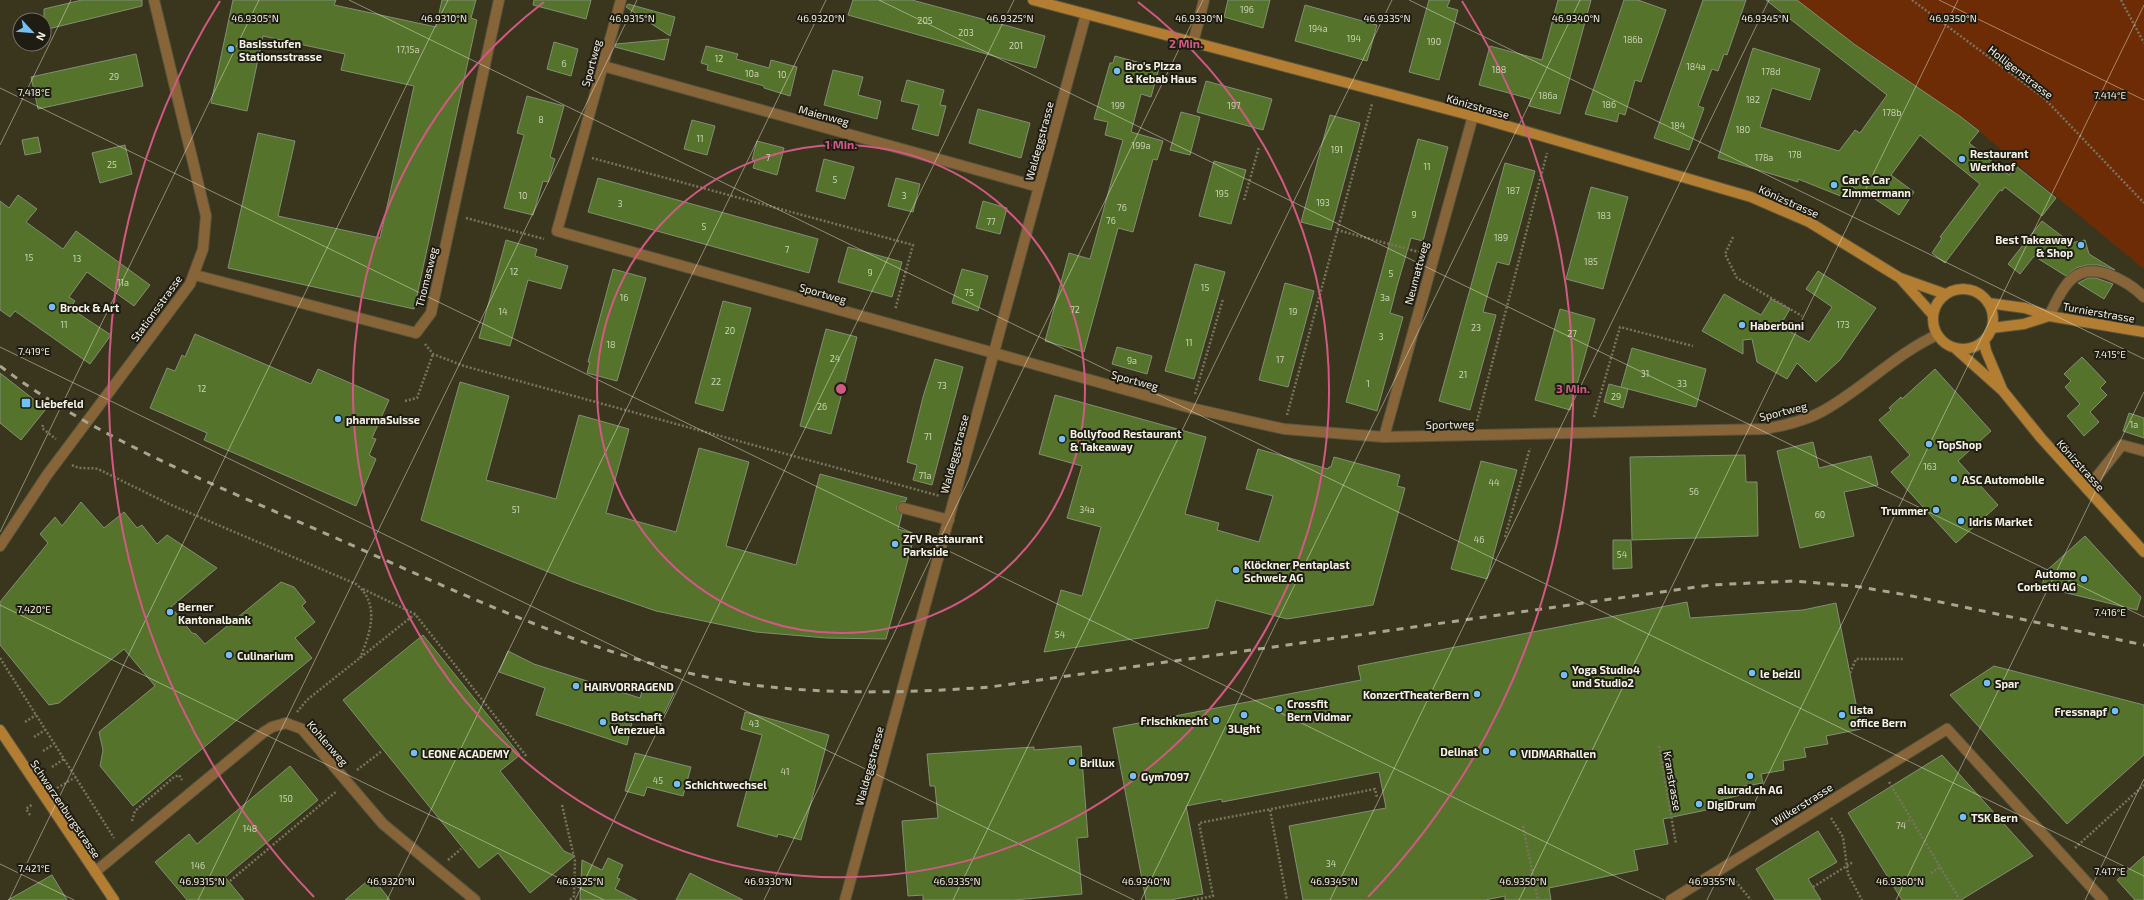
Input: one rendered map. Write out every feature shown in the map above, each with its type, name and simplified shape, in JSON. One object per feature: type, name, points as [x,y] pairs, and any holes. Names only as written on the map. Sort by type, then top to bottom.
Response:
[{"type":"main road","name":"Könizstrasse","points":[[1033,0],[1473,116],[1768,202],[1809,222],[1900,278],[1945,294]]},
{"type":"main road","name":"Könizstrasse","points":[[1900,278],[1933,315]]},
{"type":"main road","points":[[1937,335],[1933,315],[1937,304],[1945,294],[1964,289],[1974,291],[1982,296],[1988,303],[1993,316],[1992,328],[1984,341],[1971,348],[1956,349]]},
{"type":"main road","name":"Turnierstrasse","points":[[1988,303],[2025,308],[2049,316],[2144,332]]},
{"type":"main road","name":"Turnierstrasse","points":[[1992,328],[2024,324],[2049,316]]},
{"type":"main road","name":"Könizstrasse","points":[[1937,335],[1948,346],[1956,349],[2003,391],[2041,438],[2144,552]]},
{"type":"main road","name":"Könizstrasse","points":[[1984,341],[1986,351],[2003,391]]},
{"type":"main road","name":"Schwarzenburgstrasse","points":[[0,730],[114,900]]},
{"type":"street","name":"Stationsstrasse","points":[[0,546],[60,457],[190,284],[195,275],[203,250],[206,216],[154,0]]},
{"type":"street","name":"Thomasweg","points":[[416,333],[431,313],[499,0]]},
{"type":"street","name":"Sportweg","points":[[621,0],[557,231],[1191,408],[1284,429],[1384,437],[1766,429],[1804,420],[1823,411],[1916,346],[1937,335]]},
{"type":"street","points":[[1193,43],[1204,0]]},
{"type":"street","name":"Waldeggstrasse","points":[[846,900],[1086,14]]},
{"type":"street","name":"Maienweg","points":[[603,66],[1039,187]]},
{"type":"street","name":"Neumattweg","points":[[1384,437],[1473,116]]},
{"type":"street","points":[[2049,316],[2067,283],[2076,275],[2087,271],[2100,271],[2121,280],[2144,297]]},
{"type":"street","points":[[195,275],[416,333]]},
{"type":"street","points":[[2086,489],[2122,445],[2144,451]]},
{"type":"street","points":[[904,508],[949,520]]},
{"type":"street","name":"Kohlenweg","points":[[95,872],[264,732],[279,724],[291,724],[302,729],[307,734],[345,782],[395,835],[476,900]]},
{"type":"street","name":"Wilkerstrasse","points":[[1671,900],[1948,729],[2062,855]]},
{"type":"street","points":[[2062,855],[2103,900]]},
{"type":"path","name":"Holligenstrasse","points":[[1912,0],[2044,98],[2144,203]]},
{"type":"path","points":[[2121,0],[2144,43]]},
{"type":"path","points":[[1284,429],[1376,90]]},
{"type":"path","points":[[1474,436],[1551,139]]},
{"type":"path","points":[[1244,200],[1259,147]]},
{"type":"path","points":[[578,155],[913,245],[891,325]]},
{"type":"path","points":[[453,215],[554,242],[557,231]]},
{"type":"path","points":[[1337,230],[1434,256]]},
{"type":"path","points":[[1733,237],[1725,254],[1737,278],[1802,316]]},
{"type":"path","points":[[1191,408],[1223,299]]},
{"type":"path","points":[[1589,433],[1620,327],[1693,346]]},
{"type":"path","points":[[416,333],[433,354],[464,366],[954,500]]},
{"type":"path","points":[[405,401],[417,398],[433,354]]},
{"type":"path","points":[[43,426],[42,428],[58,440]]},
{"type":"path","points":[[1505,536],[1534,434]]},
{"type":"path","points":[[60,457],[79,469],[98,469],[169,504],[350,581],[361,589],[415,614],[527,757]]},
{"type":"path","points":[[360,658],[369,636],[372,618],[368,599],[361,589]]},
{"type":"path","points":[[291,724],[306,700],[415,614]]},
{"type":"path","points":[[0,658],[122,850]]},
{"type":"path","points":[[1850,673],[1856,659],[1904,658]]},
{"type":"path","points":[[25,722],[36,715]]},
{"type":"path","points":[[34,737],[45,730]]},
{"type":"path","points":[[43,752],[54,744]]},
{"type":"path","name":"Kranstrasse","points":[[1659,746],[1676,844]]},
{"type":"path","points":[[230,882],[382,751]]},
{"type":"path","points":[[52,767],[64,760]]},
{"type":"path","points":[[1881,769],[1960,900]]},
{"type":"path","points":[[142,834],[132,822],[135,810],[176,775],[182,777],[179,783]]},
{"type":"path","points":[[2062,855],[2144,785]]},
{"type":"path","points":[[1213,900],[1199,823],[1375,789],[1377,798]]},
{"type":"path","points":[[562,805],[575,861],[574,896],[570,900]]},
{"type":"path","points":[[1823,805],[1843,837],[1848,874],[1862,900]]},
{"type":"path","points":[[1270,810],[1287,900]]},
{"type":"path","points":[[1901,824],[1911,819]]},
{"type":"path","points":[[1523,826],[1538,900]]},
{"type":"path","points":[[452,857],[461,849]]},
{"type":"path","points":[[1813,887],[1853,862]]},
{"type":"path","points":[[1931,873],[1940,867]]},
{"type":"path","points":[[1737,882],[1751,900]]},
{"type":"path","points":[[1193,900],[1213,896]]},
{"type":"shaded area","points":[[1791,0],[2144,0],[2144,269],[2024,170],[1974,126]]},
{"type":"building","points":[[82,0],[142,0],[142,6],[52,28],[52,12],[44,12],[44,9]]},
{"type":"building","points":[[233,0],[336,0],[334,5],[436,27],[442,0],[476,0],[471,18],[477,20],[414,309],[228,268],[258,133],[295,141],[278,216],[380,238],[414,86],[341,70],[345,54],[263,36],[247,111],[211,103]]},
{"type":"building","points":[[534,0],[591,0],[586,19],[533,5]]},
{"type":"building","points":[[853,0],[912,0],[1045,36],[1036,68],[848,15]]},
{"type":"building","points":[[1228,0],[1270,0],[1263,28],[1224,17]]},
{"type":"building","points":[[1429,0],[1450,0],[1447,7],[1458,10],[1439,80],[1409,72]]},
{"type":"building","points":[[1558,0],[1591,0],[1560,114],[1529,106],[1531,99],[1479,85],[1490,46],[1542,60]]},
{"type":"building","points":[[1624,0],[1638,0],[1666,10],[1641,82],[1635,80],[1625,115],[1619,113],[1617,122],[1585,114]]},
{"type":"building","points":[[1703,0],[1746,0],[1727,55],[1724,54],[1718,71],[1712,69],[1698,106],[1704,108],[1689,150],[1654,138]]},
{"type":"building","points":[[1766,0],[1797,0],[1854,44],[1961,117],[1979,131],[1969,143],[2009,175],[2016,166],[2056,198],[2042,216],[2005,187],[2002,191],[2000,190],[1945,263],[1932,253],[1942,238],[1940,237],[1980,184],[1920,135],[1891,175],[1914,192],[1899,215],[1866,193],[1864,195],[1852,186],[1843,197],[1798,179],[1798,182],[1718,158],[1753,48],[1820,69],[1810,100],[1772,88],[1760,127],[1839,151],[1855,130],[1860,133],[1887,95]]},
{"type":"building","points":[[628,4],[675,17],[670,36],[626,7]]},
{"type":"building","points":[[1305,5],[1377,25],[1367,61],[1295,41]]},
{"type":"building","points":[[669,39],[664,60],[615,47],[616,44]]},
{"type":"building","points":[[554,42],[578,49],[571,76],[547,69]]},
{"type":"building","points":[[706,46],[738,54],[736,59],[769,68],[771,60],[797,67],[790,96],[764,88],[764,86],[707,70],[708,65],[701,63]]},
{"type":"building","points":[[136,54],[143,86],[38,109],[31,77]]},
{"type":"building","points":[[1115,56],[1159,68],[1151,97],[1141,94],[1131,132],[1163,141],[1157,160],[1153,159],[1133,232],[1118,228],[1084,352],[1045,341],[1069,253],[1090,259],[1123,140],[1105,135],[1108,122],[1094,119],[1110,63],[1113,63]]},
{"type":"building","points":[[833,70],[863,77],[858,95],[881,101],[877,119],[824,105]]},
{"type":"building","points":[[907,80],[944,90],[940,105],[946,106],[938,136],[912,129],[919,105],[901,101]]},
{"type":"building","points":[[1206,81],[1272,99],[1263,130],[1197,112]]},
{"type":"building","points":[[527,96],[564,106],[550,157],[555,159],[548,182],[543,181],[533,215],[504,208],[524,135],[517,133]]},
{"type":"building","points":[[978,109],[1030,123],[1021,158],[969,143]]},
{"type":"building","points":[[1181,112],[1200,117],[1190,155],[1170,150]]},
{"type":"building","points":[[1330,115],[1360,123],[1331,230],[1301,222]]},
{"type":"building","points":[[692,120],[715,126],[707,155],[684,149]]},
{"type":"building","points":[[38,137],[41,152],[25,155],[22,140]]},
{"type":"building","points":[[1418,139],[1448,147],[1423,241],[1411,238],[1397,286],[1390,313],[1403,317],[1377,411],[1346,402]]},
{"type":"building","points":[[757,141],[784,148],[777,175],[753,168],[755,161],[752,160]]},
{"type":"building","points":[[125,145],[132,174],[100,183],[92,153]]},
{"type":"building","points":[[824,159],[854,167],[845,199],[816,191]]},
{"type":"building","points":[[1214,161],[1246,170],[1231,224],[1199,216]]},
{"type":"building","points":[[1505,163],[1535,171],[1509,265],[1497,262],[1490,286],[1483,312],[1496,315],[1470,410],[1439,401]]},
{"type":"building","points":[[598,178],[818,239],[809,273],[588,212]]},
{"type":"building","points":[[896,178],[920,184],[913,212],[888,206]]},
{"type":"building","points":[[1591,187],[1628,197],[1603,289],[1566,279]]},
{"type":"building","points":[[18,195],[37,209],[26,222],[63,249],[76,231],[150,285],[134,306],[87,272],[69,297],[75,301],[70,308],[111,335],[90,364],[15,311],[10,317],[0,310],[0,201],[9,208]]},
{"type":"building","points":[[983,201],[1007,208],[1000,234],[976,228]]},
{"type":"building","points":[[2042,221],[2071,243],[2085,240],[2089,254],[2115,270],[2099,265],[2087,265],[2076,268],[2066,276],[2034,256],[2020,274],[2008,264]]},
{"type":"building","points":[[506,240],[537,249],[535,256],[568,266],[561,289],[528,280],[510,346],[479,338]]},
{"type":"building","points":[[848,247],[902,262],[892,297],[838,282]]},
{"type":"building","points":[[1195,264],[1225,272],[1194,379],[1165,371]]},
{"type":"building","points":[[613,269],[646,278],[617,381],[587,373],[590,362],[588,362]]},
{"type":"building","points":[[962,269],[988,276],[978,311],[952,303]]},
{"type":"building","points":[[1818,271],[1876,308],[1840,360],[1816,382],[1797,363],[1787,379],[1757,362],[1752,339],[1743,340],[1743,354],[1702,331],[1724,294],[1761,315],[1771,299],[1790,309],[1780,326],[1809,342],[1832,307],[1806,289]]},
{"type":"building","points":[[2088,278],[2096,278],[2113,284],[2104,299],[2078,283]]},
{"type":"building","points":[[1285,283],[1314,291],[1288,387],[1259,380]]},
{"type":"building","points":[[723,301],[751,308],[723,411],[695,403]]},
{"type":"building","points":[[1560,309],[1595,319],[1570,410],[1535,400]]},
{"type":"building","points":[[826,329],[857,337],[831,434],[800,426]]},
{"type":"building","points":[[195,334],[311,384],[318,369],[389,400],[372,438],[376,439],[369,455],[376,459],[356,506],[204,440],[207,433],[150,408],[167,368],[175,371],[182,355],[185,357]]},
{"type":"building","points":[[1117,347],[1152,356],[1147,374],[1112,364]]},
{"type":"building","points":[[1632,348],[1706,369],[1696,407],[1621,387]]},
{"type":"building","points":[[2082,357],[2106,382],[2100,388],[2107,395],[2090,412],[2099,422],[2084,436],[2067,416],[2080,404],[2065,387],[2071,381],[2064,374]]},
{"type":"building","points":[[935,359],[963,367],[932,485],[913,480],[917,465],[907,462],[923,397]]},
{"type":"building","points":[[1935,369],[1991,431],[1958,461],[1998,505],[1956,543],[1891,472],[1910,455],[1879,420],[1891,410],[1889,408],[1901,397],[1902,399]]},
{"type":"building","points":[[0,373],[46,409],[21,440],[0,423]]},
{"type":"building","points":[[460,382],[509,396],[486,480],[556,499],[579,415],[629,429],[606,513],[676,532],[699,448],[749,462],[726,546],[796,565],[820,474],[907,498],[905,502],[901,502],[897,506],[897,510],[902,514],[898,529],[915,534],[886,639],[827,638],[756,632],[656,611],[573,582],[421,520]]},
{"type":"building","points":[[1609,384],[1628,389],[1623,408],[1604,402]]},
{"type":"building","name":"Klöckner Pentaplast Schweiz AG","points":[[1055,395],[1206,437],[1185,514],[1219,523],[1217,530],[1259,542],[1273,496],[1246,489],[1258,449],[1328,469],[1331,467],[1334,457],[1400,475],[1397,486],[1405,488],[1373,605],[1287,619],[1216,600],[1208,628],[1044,652],[1061,590],[1082,596],[1101,527],[1067,518],[1082,466],[1039,454]]},
{"type":"building","points":[[2129,413],[2144,418],[2144,438],[2123,431]]},
{"type":"building","points":[[1813,442],[1819,468],[1871,456],[1878,485],[1844,492],[1854,536],[1800,548],[1777,451]]},
{"type":"building","points":[[1745,455],[1746,482],[1757,482],[1758,536],[1632,540],[1630,457]]},
{"type":"building","points":[[1481,461],[1517,470],[1487,579],[1451,569]]},
{"type":"building","points":[[81,502],[104,528],[124,512],[137,528],[142,525],[157,544],[167,535],[217,568],[171,607],[192,633],[196,634],[205,644],[281,582],[294,587],[306,602],[302,606],[315,622],[295,638],[312,658],[133,806],[100,766],[103,750],[99,732],[155,686],[124,649],[59,703],[49,705],[0,645],[0,602],[48,543],[40,534],[55,517],[62,526]]},
{"type":"building","name":"Automo Corbetti AG","points":[[2085,536],[2141,597],[2137,610],[2042,587],[2045,572]]},
{"type":"building","points":[[1613,540],[1631,540],[1632,568],[1613,569]]},
{"type":"building","name":"VIDMARhallen","points":[[1687,602],[1690,618],[1803,610],[1836,603],[1861,729],[1826,736],[1828,744],[1804,748],[1806,757],[1783,761],[1784,770],[1761,774],[1763,783],[1739,787],[1741,795],[1715,801],[1716,808],[1663,819],[1668,844],[1634,850],[1638,870],[1549,888],[1551,900],[1505,900],[1505,896],[1485,900],[1303,900],[1289,826],[1386,808],[1379,772],[1222,802],[1222,799],[1186,806],[1203,894],[1170,900],[1146,900],[1113,728],[1361,680],[1358,666]]},
{"type":"building","points":[[423,635],[520,755],[500,771],[564,851],[575,856],[530,893],[498,853],[479,868],[343,700]]},
{"type":"building","points":[[508,651],[534,664],[640,698],[644,685],[674,693],[659,724],[633,717],[627,745],[536,715],[545,688],[499,672]]},
{"type":"building","points":[[1994,666],[2144,705],[2144,755],[2067,824],[1950,695]]},
{"type":"building","points":[[745,712],[829,735],[801,840],[778,834],[777,837],[737,826],[762,735],[741,729]]},
{"type":"building","points":[[1081,746],[1088,837],[1077,838],[1082,894],[1014,900],[923,900],[923,895],[908,896],[902,821],[938,818],[935,786],[930,786],[927,754],[1034,747],[1034,750]]},
{"type":"building","points":[[635,753],[691,767],[683,796],[647,787],[644,796],[625,791]]},
{"type":"building","points":[[1942,755],[2033,856],[1961,900],[1902,900],[1848,813]]},
{"type":"building","points":[[290,766],[318,800],[225,877],[244,900],[187,900],[155,862],[189,834],[197,844]]},
{"type":"building","points":[[1818,831],[1837,862],[1808,879],[1821,900],[1775,900],[1756,869]]},
{"type":"building","points":[[2144,856],[2144,900],[2135,900],[2117,880]]},
{"type":"building","points":[[608,858],[623,865],[617,878],[620,879],[615,889],[637,900],[580,900],[582,860],[602,870]]},
{"type":"building","points":[[690,873],[743,900],[676,900]]},
{"type":"building","points":[[52,875],[67,900],[8,900]]},
{"type":"building","points":[[372,877],[390,900],[345,900]]},
{"type":"railway","points":[[0,366],[72,414],[148,454],[227,491],[522,619],[577,640],[633,658],[689,673],[776,688],[899,692],[990,687],[1711,585],[1794,581],[1854,586],[1907,595],[2144,645]]},
{"type":"place","name":"Basisstufen Stationsstrasse","points":[[231,49]]},
{"type":"place","name":"Bro's Pizza & Kebab Haus","points":[[1117,71]]},
{"type":"place","name":"Restaurant Werkhof","points":[[1962,159]]},
{"type":"place","name":"Car & Car Zimmermann","points":[[1834,185]]},
{"type":"place","name":"Best Takeaway & Shop","points":[[2081,245]]},
{"type":"place","name":"Brock & Art","points":[[52,307]]},
{"type":"place","name":"Haberbüni","points":[[1742,325]]},
{"type":"place","name":"Liebefeld","points":[[26,403]]},
{"type":"place","name":"pharmaSuisse","points":[[338,419]]},
{"type":"place","name":"Bollyfood Restaurant & Takeaway","points":[[1062,439]]},
{"type":"place","name":"TopShop","points":[[1929,444]]},
{"type":"place","name":"ASC Automobile","points":[[1954,479]]},
{"type":"place","name":"Trummer","points":[[1936,510]]},
{"type":"place","name":"Idris Market","points":[[1961,521]]},
{"type":"place","name":"ZFV Restaurant Parkside","points":[[895,544]]},
{"type":"place","name":"Klöckner Pentaplast Schweiz AG","points":[[1236,570]]},
{"type":"place","name":"Automo Corbetti AG","points":[[2084,579]]},
{"type":"place","name":"Berner Kantonalbank","points":[[170,612]]},
{"type":"place","name":"Culinarium","points":[[229,655]]},
{"type":"place","name":"le beizli","points":[[1752,673]]},
{"type":"place","name":"Yoga Studio4 und Studio2","points":[[1564,675]]},
{"type":"place","name":"Spar","points":[[1987,683]]},
{"type":"place","name":"HAIRVORRAGEND","points":[[576,686]]},
{"type":"place","name":"KonzertTheaterBern","points":[[1477,694]]},
{"type":"place","name":"Crossfit Bern Vidmar","points":[[1279,709]]},
{"type":"place","name":"Fressnapf","points":[[2115,711]]},
{"type":"place","name":"3Light","points":[[1244,715]]},
{"type":"place","name":"lista office Bern","points":[[1842,715]]},
{"type":"place","name":"Frischknecht","points":[[1216,720]]},
{"type":"place","name":"Botschaft Venezuela","points":[[603,722]]},
{"type":"place","name":"Delinat","points":[[1486,751]]},
{"type":"place","name":"LEONE ACADEMY","points":[[414,753]]},
{"type":"place","name":"VIDMARhallen","points":[[1513,753]]},
{"type":"place","name":"Brillux","points":[[1072,762]]},
{"type":"place","name":"Gym7097","points":[[1133,776]]},
{"type":"place","name":"alurad.ch AG","points":[[1750,776]]},
{"type":"place","name":"Schichtwechsel","points":[[677,784]]},
{"type":"place","name":"DigiDrum","points":[[1699,804]]},
{"type":"place","name":"TSK Bern","points":[[1963,817]]}]
